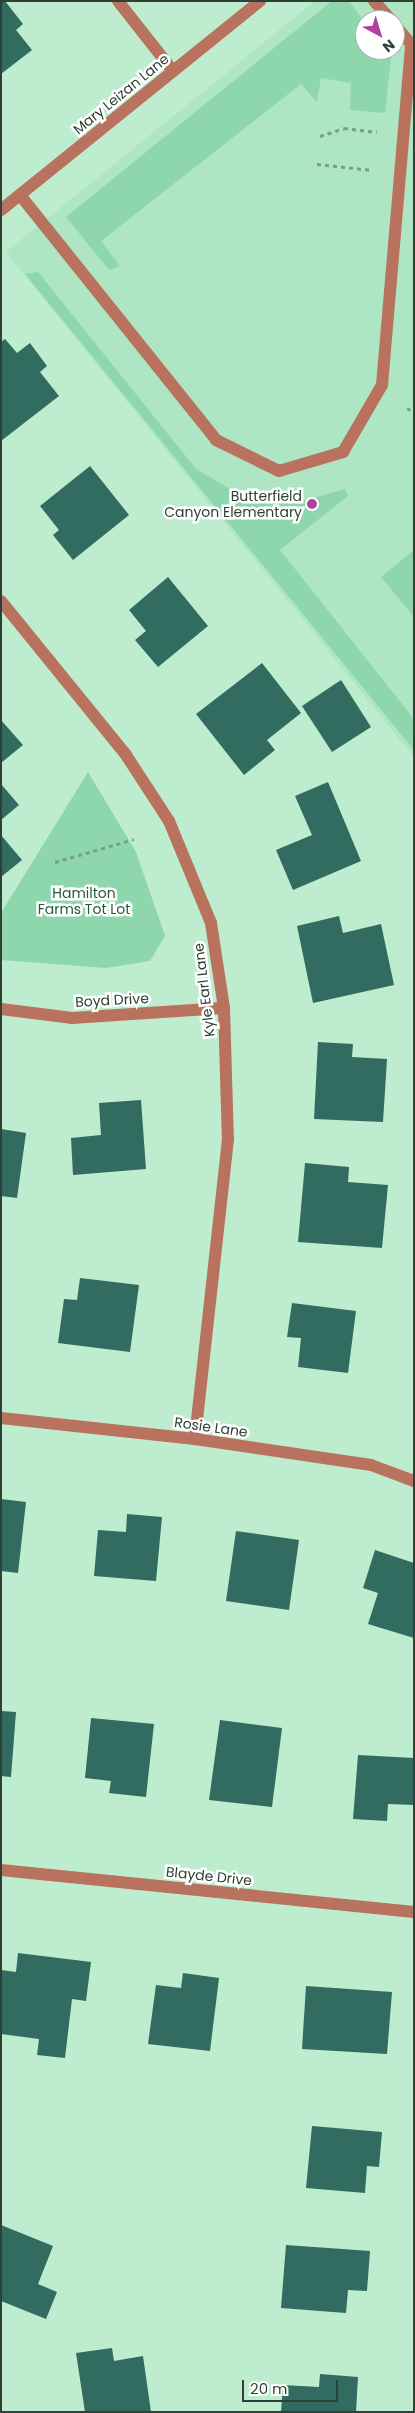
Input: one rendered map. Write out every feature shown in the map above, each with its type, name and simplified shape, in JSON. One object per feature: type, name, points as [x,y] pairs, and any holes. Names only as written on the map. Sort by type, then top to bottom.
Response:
[{"type":"street","points":[[118,1],[174,71]]},
{"type":"street","name":"Mary Leizan Lane","points":[[1,210],[260,1]]},
{"type":"street","points":[[20,195],[216,440],[279,471],[343,452],[382,385],[411,44],[405,37]]},
{"type":"street","name":"Kyle Earl Lane","points":[[1,602],[126,755],[169,821],[211,923],[224,1008],[228,1139],[194,1440]]},
{"type":"street","name":"Boyd Drive","points":[[1,1009],[72,1018],[224,1008]]},
{"type":"street","name":"Rosie Lane","points":[[1,1418],[194,1440],[371,1465],[414,1481]]},
{"type":"street","name":"Blayde Drive","points":[[1,1870],[414,1912]]},
{"type":"path","points":[[320,136],[344,128],[377,132]]},
{"type":"path","points":[[317,164],[373,170]]},
{"type":"path","points":[[406,408],[414,412]]},
{"type":"path","points":[[55,862],[134,839]]},
{"type":"shaded area","name":"Butterfield Canyon Elementary","points":[[315,1],[414,1],[414,757],[6,252]]},
{"type":"green space","points":[[332,1],[349,1],[356,10],[355,60],[391,60],[385,113],[350,110],[351,83],[321,78],[317,102],[301,84],[101,241],[120,266],[109,270],[66,217]]},
{"type":"green space","points":[[38,272],[196,469],[242,496],[299,502],[345,489],[348,496],[280,550],[414,719],[414,750],[25,274]]},
{"type":"green space","points":[[414,550],[414,617],[381,577]]},
{"type":"green space","name":"Hamilton Farms Tot Lot","points":[[88,772],[136,852],[165,936],[150,961],[106,968],[1,960],[1,913]]},
{"type":"building","points":[[1,1],[5,1],[23,24],[16,30],[32,50],[1,74]]},
{"type":"building","points":[[5,339],[17,353],[30,343],[47,366],[40,372],[59,396],[1,441],[1,342]]},
{"type":"building","points":[[90,466],[129,515],[73,560],[53,535],[59,530],[40,506]]},
{"type":"building","points":[[168,577],[208,626],[158,667],[135,640],[146,631],[129,610]]},
{"type":"building","points":[[262,663],[301,713],[267,740],[275,750],[244,775],[196,714]]},
{"type":"building","points":[[341,680],[371,727],[332,752],[302,706]]},
{"type":"building","points":[[1,720],[23,745],[1,763]]},
{"type":"building","points":[[328,782],[361,861],[293,890],[276,850],[312,835],[295,796]]},
{"type":"building","points":[[1,784],[19,805],[1,820]]},
{"type":"building","points":[[1,835],[22,860],[1,877]]},
{"type":"building","points":[[339,916],[343,933],[381,924],[394,985],[313,1003],[297,926]]},
{"type":"building","points":[[318,1042],[353,1044],[352,1057],[387,1059],[383,1122],[314,1119]]},
{"type":"building","points":[[141,1100],[146,1169],[73,1175],[71,1138],[101,1135],[99,1103]]},
{"type":"building","points":[[1,1129],[26,1133],[17,1198],[1,1196]]},
{"type":"building","points":[[305,1163],[349,1167],[348,1182],[388,1185],[382,1248],[298,1242]]},
{"type":"building","points":[[80,1278],[139,1285],[130,1352],[58,1343],[64,1299],[77,1300]]},
{"type":"building","points":[[292,1303],[356,1311],[348,1373],[298,1367],[301,1338],[287,1337]]},
{"type":"building","points":[[1,1499],[26,1502],[18,1573],[1,1571]]},
{"type":"building","points":[[127,1514],[162,1517],[156,1581],[94,1576],[98,1530],[126,1532]]},
{"type":"building","points":[[236,1531],[299,1540],[289,1610],[226,1601]]},
{"type":"building","points":[[375,1550],[414,1563],[414,1638],[368,1624],[378,1593],[363,1588]]},
{"type":"building","points":[[1,1711],[16,1712],[11,1777],[1,1776]]},
{"type":"building","points":[[91,1718],[154,1724],[146,1797],[109,1793],[111,1781],[85,1778]]},
{"type":"building","points":[[220,1720],[282,1728],[272,1807],[209,1800]]},
{"type":"building","points":[[358,1755],[414,1758],[414,1805],[388,1804],[387,1821],[353,1819]]},
{"type":"building","points":[[18,1953],[91,1962],[86,2001],[72,1999],[65,2058],[37,2055],[39,2039],[1,2034],[1,1970],[16,1972]]},
{"type":"building","points":[[183,1973],[219,1978],[210,2051],[148,2044],[156,1985],[181,1988]]},
{"type":"building","points":[[306,1986],[392,1992],[387,2054],[302,2049]]},
{"type":"building","points":[[312,2126],[382,2132],[379,2167],[367,2166],[365,2193],[306,2188]]},
{"type":"building","points":[[1,2225],[53,2246],[38,2284],[57,2292],[46,2319],[1,2301]]},
{"type":"building","points":[[286,2245],[370,2251],[367,2291],[348,2290],[346,2313],[281,2308]]},
{"type":"building","points":[[112,2348],[114,2361],[143,2356],[151,2412],[85,2412],[76,2353]]},
{"type":"building","points":[[320,2374],[358,2377],[356,2412],[281,2412],[283,2385],[319,2387]]},
{"type":"place","name":"Butterfield Canyon Elementary","points":[[312,504]]}]
